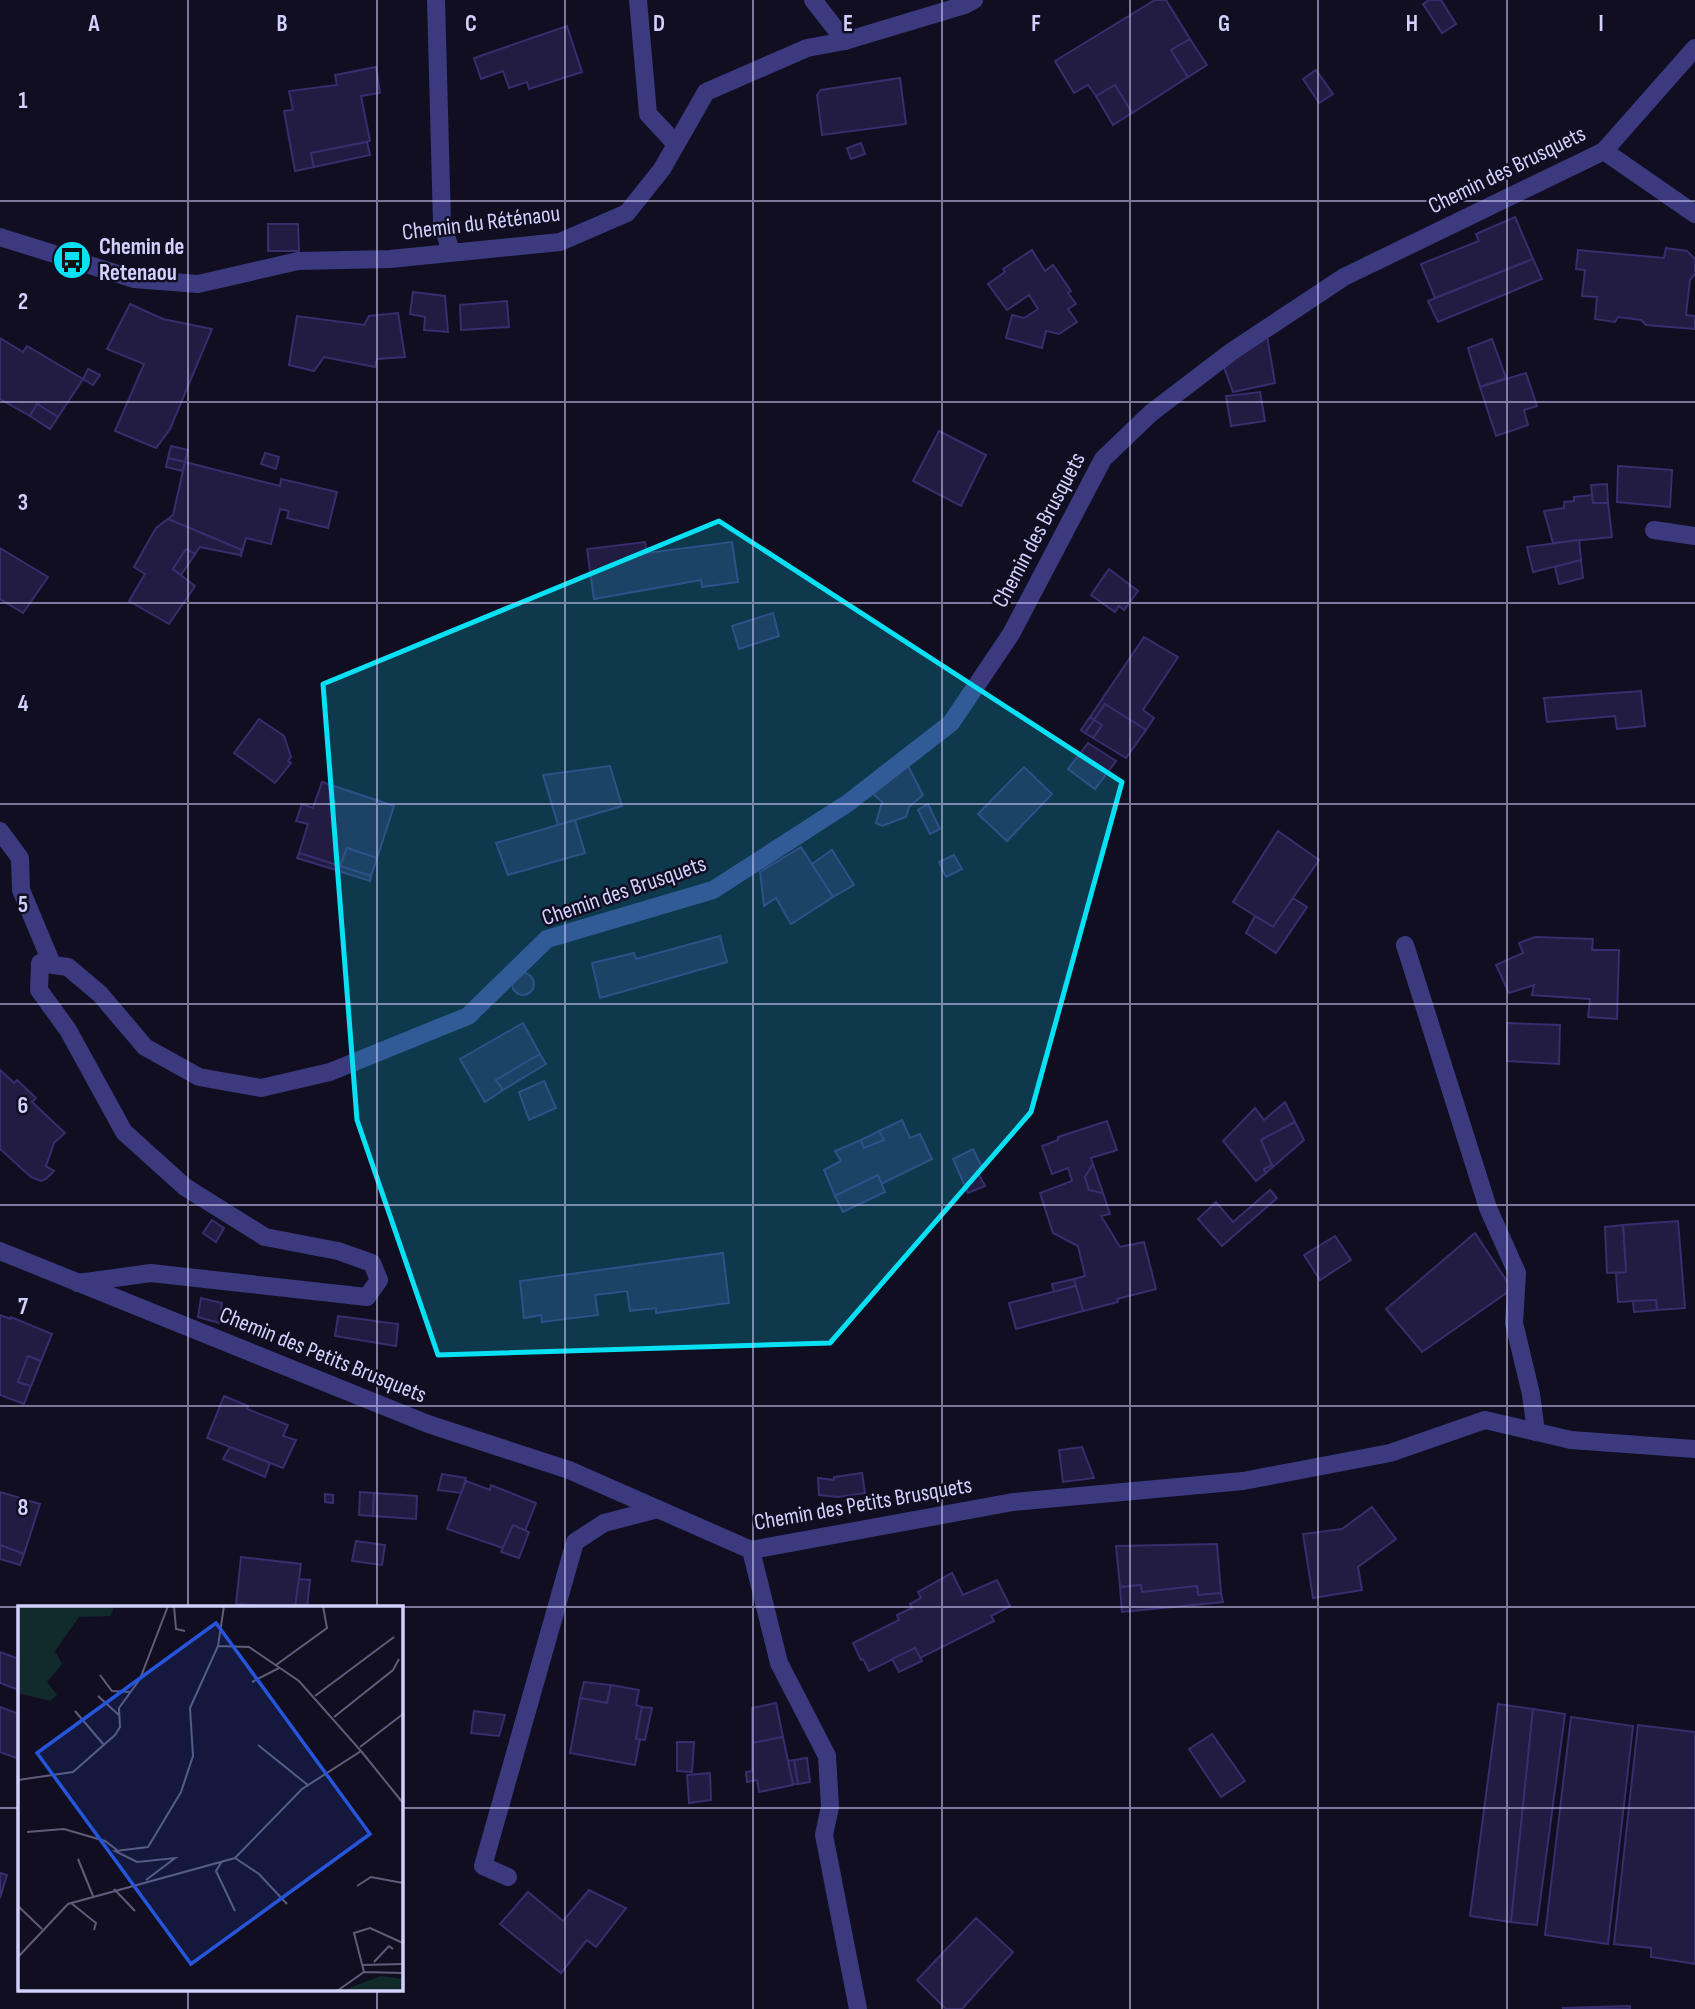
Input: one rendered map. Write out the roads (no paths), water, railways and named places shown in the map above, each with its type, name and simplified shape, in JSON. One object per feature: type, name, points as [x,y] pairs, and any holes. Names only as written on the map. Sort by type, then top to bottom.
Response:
[{"type":"street","points":[[436,0],[442,223],[451,252]]},
{"type":"street","points":[[638,0],[648,114],[676,144]]},
{"type":"street","points":[[813,0],[845,41]]},
{"type":"street","name":"Chemin du Réténaou","points":[[0,237],[134,279],[198,284],[298,261],[390,259],[560,242],[627,213],[662,169],[706,92],[807,48],[845,41],[974,0]]},
{"type":"street","name":"Chemin des Brusquets","points":[[52,964],[68,967],[100,993],[145,1047],[199,1077],[261,1088],[330,1072],[468,1016],[547,939],[713,890],[848,803],[951,723],[1011,634],[1103,459],[1152,413],[1231,352],[1344,277],[1604,151],[1695,48]]},
{"type":"street","points":[[1604,151],[1695,214]]},
{"type":"street","points":[[1654,530],[1695,536]]},
{"type":"street","points":[[0,831],[20,858],[21,890],[52,964],[40,963],[39,990],[68,1030],[124,1132],[185,1187],[265,1237],[338,1251],[372,1263],[379,1280],[366,1297],[151,1273],[78,1283],[0,1251]]},
{"type":"street","points":[[1405,945],[1488,1208],[1517,1273],[1514,1323],[1531,1394],[1536,1432]]},
{"type":"street","name":"Chemin des Petits Brusquets","points":[[78,1283],[428,1424],[569,1470],[751,1550],[1013,1502],[1243,1481],[1390,1453],[1485,1420],[1571,1440],[1695,1448]]},
{"type":"street","points":[[508,1877],[483,1866],[575,1542],[604,1523],[659,1509]]},
{"type":"street","points":[[751,1550],[779,1663],[827,1756],[830,1807],[824,1835],[858,2009]]},
{"type":"place","name":"Chemin de Retenaou","points":[[72,260]]}]
